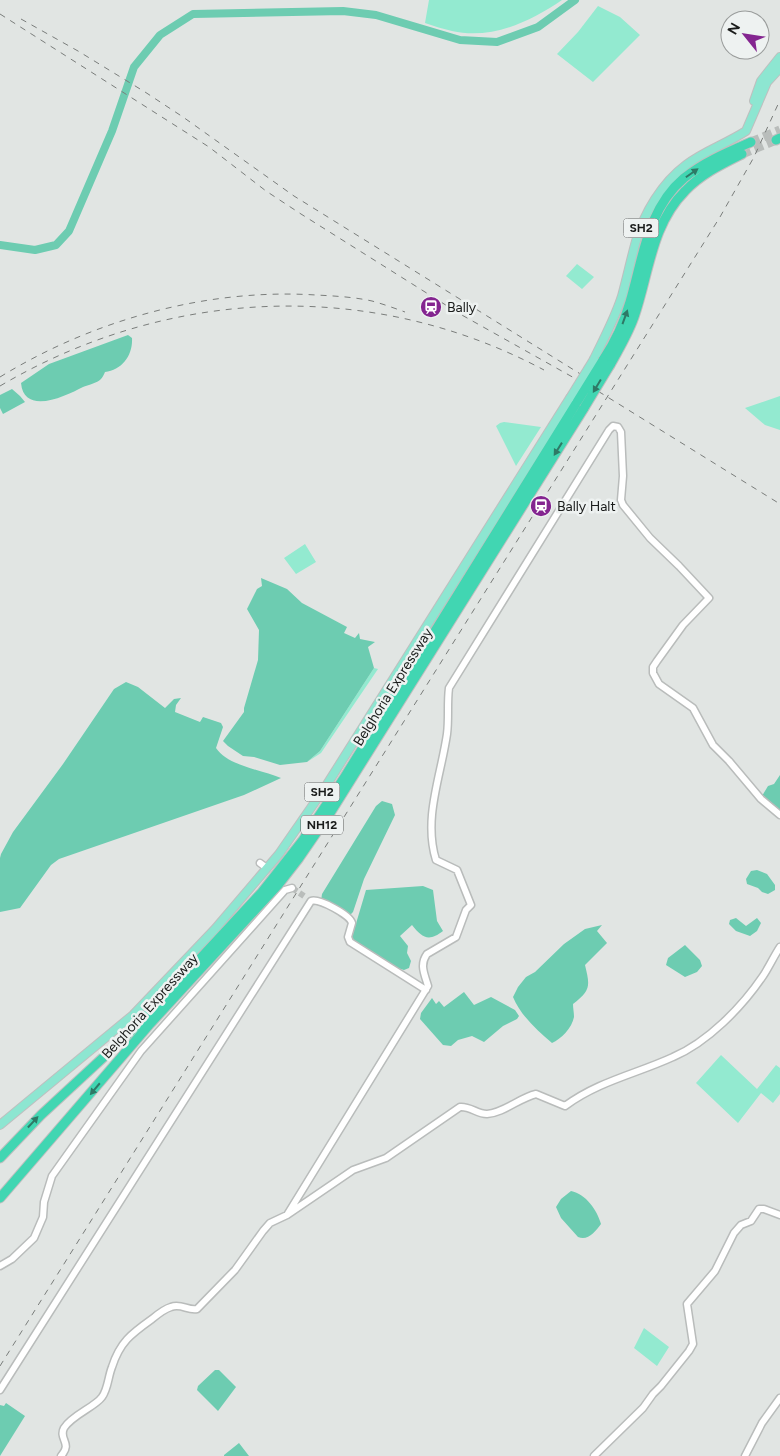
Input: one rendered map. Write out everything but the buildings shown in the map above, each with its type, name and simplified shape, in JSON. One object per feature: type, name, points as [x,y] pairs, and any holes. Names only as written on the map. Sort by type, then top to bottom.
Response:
[{"type":"highway","name":"Belghoria Expressway","points":[[0,1158],[40,1115],[120,1042],[157,1005],[262,892],[303,840],[349,770],[612,346],[625,318],[647,238],[657,214],[683,180],[697,169],[751,142]]},
{"type":"highway","name":"Belghoria Expressway","points":[[603,361],[628,334],[639,302],[654,242],[670,209],[695,181],[718,166],[742,154]]},
{"type":"highway","name":"Belghoria Expressway","points":[[0,1198],[149,1025],[260,905],[299,858],[330,814],[577,403]]},
{"type":"main road","name":"SH2","points":[[753,110],[761,81],[780,57]]},
{"type":"main road","name":"SH2","points":[[0,1125],[139,1009],[244,897],[279,854],[326,786],[603,361],[637,238],[662,189],[685,166],[717,145],[739,135],[767,82],[780,68]]},
{"type":"street","points":[[287,1214],[426,990],[428,986],[422,964],[424,957],[457,936],[470,904],[457,870],[436,860],[432,840],[434,795],[447,732],[450,688],[613,426],[616,426],[621,432],[623,476],[621,500],[623,505],[650,538],[709,598],[683,624],[657,660],[653,667],[654,673],[659,684],[693,708],[712,745],[729,761],[761,799],[780,815]]},
{"type":"street","points":[[0,1266],[12,1259],[34,1238],[43,1217],[44,1202],[52,1176],[141,1051],[285,890],[292,888],[285,883]]},
{"type":"street","points":[[304,896],[311,901],[323,902],[351,919],[352,923],[348,937],[350,942],[426,990]]},
{"type":"street","points":[[0,1390],[311,901]]},
{"type":"street","points":[[61,1456],[66,1448],[66,1443],[62,1436],[63,1430],[78,1415],[102,1397],[119,1348],[129,1336],[170,1307],[179,1306],[190,1310],[197,1310],[235,1270],[266,1227],[353,1170],[386,1158],[460,1107],[466,1107],[476,1112],[487,1114],[536,1094],[565,1106],[590,1090],[673,1057],[692,1047],[740,1007],[764,975],[780,947]]},
{"type":"street","points":[[594,1456],[643,1408],[689,1351],[693,1344],[687,1304],[715,1271],[734,1233],[741,1225],[751,1221],[759,1209],[780,1215]]},
{"type":"street","points":[[746,1456],[762,1423],[780,1398]]},
{"type":"shaded area","points":[[429,0],[562,0],[537,15],[510,27],[496,31],[467,33],[425,23]]},
{"type":"shaded area","points":[[598,6],[620,17],[640,35],[593,82],[557,54],[578,32]]},
{"type":"shaded area","points":[[577,264],[594,277],[582,289],[566,276]]},
{"type":"shaded area","points":[[128,335],[132,338],[132,344],[125,361],[117,368],[105,372],[97,382],[47,401],[30,399],[24,393],[21,383],[49,364]]},
{"type":"shaded area","points":[[12,389],[25,402],[3,414],[0,408],[0,395]]},
{"type":"shaded area","points":[[780,396],[780,430],[765,425],[745,408]]},
{"type":"shaded area","points":[[504,422],[541,427],[516,466],[496,426]]},
{"type":"shaded area","points":[[305,544],[316,562],[296,574],[284,558]]},
{"type":"shaded area","points":[[261,578],[287,589],[302,603],[347,627],[344,633],[355,638],[359,633],[360,639],[375,642],[368,647],[374,668],[320,751],[307,762],[280,765],[254,757],[243,756],[223,741],[244,712],[258,660],[259,630],[247,609],[257,589],[262,586]]},
{"type":"shaded area","points":[[374,668],[378,669],[321,753],[307,762],[320,751]]},
{"type":"shaded area","points":[[126,682],[138,687],[165,708],[174,699],[181,698],[176,705],[175,712],[200,722],[203,717],[221,723],[223,727],[216,748],[221,754],[246,767],[281,778],[244,795],[59,859],[51,865],[20,908],[0,912],[0,858],[13,832],[63,764],[114,689]]},
{"type":"shaded area","points":[[780,775],[780,811],[762,796],[768,786],[774,784]]},
{"type":"shaded area","points":[[382,801],[392,804],[395,815],[364,879],[353,912],[350,915],[321,901],[322,894],[376,806]]},
{"type":"shaded area","points":[[757,870],[767,874],[775,885],[775,890],[768,894],[747,884],[746,879],[751,871]]},
{"type":"shaded area","points":[[423,886],[433,890],[437,921],[443,931],[434,937],[426,937],[419,933],[412,925],[400,936],[408,946],[407,953],[411,961],[409,968],[404,970],[394,967],[355,942],[352,937],[366,890]]},
{"type":"shaded area","points":[[736,918],[746,926],[757,918],[761,923],[757,931],[750,936],[736,931],[729,924],[730,920]]},
{"type":"shaded area","points":[[602,925],[597,931],[607,943],[585,965],[588,987],[583,995],[573,1004],[574,1017],[569,1029],[552,1043],[535,1028],[516,1004],[513,997],[526,977],[535,972],[564,944],[585,929]]},
{"type":"shaded area","points":[[685,945],[700,960],[702,966],[697,972],[685,977],[666,965],[668,958]]},
{"type":"shaded area","points":[[464,992],[474,1005],[491,997],[515,1010],[519,1016],[503,1026],[484,1042],[472,1036],[458,1040],[451,1046],[443,1045],[420,1019],[421,1013],[432,998],[436,1004],[439,1001],[444,1007]]},
{"type":"shaded area","points":[[721,1055],[757,1089],[776,1065],[780,1068],[780,1094],[773,1103],[761,1093],[738,1123],[696,1083]]},
{"type":"shaded area","points":[[571,1191],[586,1199],[594,1208],[601,1224],[594,1233],[585,1238],[578,1237],[561,1218],[556,1207],[561,1199]]},
{"type":"shaded area","points":[[644,1328],[669,1347],[657,1366],[634,1348]]},
{"type":"shaded area","points":[[215,1370],[219,1370],[236,1387],[218,1411],[197,1390],[198,1386]]},
{"type":"shaded area","points":[[6,1403],[25,1416],[0,1456],[0,1405],[4,1406]]},
{"type":"shaded area","points":[[239,1443],[249,1456],[224,1456],[224,1455]]},
{"type":"waterway","points":[[0,245],[35,250],[56,245],[69,231],[112,131],[134,67],[160,35],[193,14],[343,11],[376,15],[460,40],[497,42],[538,27],[575,0]]},
{"type":"tunnel","points":[[751,142],[780,130]]},
{"type":"tunnel","points":[[742,154],[776,140]]},
{"type":"tunnel","points":[[292,888],[304,896]]},
{"type":"railway","points":[[0,14],[209,147],[266,191],[301,214],[460,314],[601,393],[780,504]]},
{"type":"railway","points":[[21,19],[145,92],[294,196],[582,375]]},
{"type":"railway","points":[[0,1366],[720,217],[754,157],[780,100]]},
{"type":"railway","points":[[0,377],[73,339],[112,324],[152,312],[193,303],[275,294],[316,295],[365,300],[405,312]]},
{"type":"railway","points":[[0,386],[65,353],[132,329],[200,313],[270,306],[340,309],[410,320],[478,340],[544,370]]},
{"type":"place","name":"Bally","points":[[431,307]]},
{"type":"place","name":"Bally Halt","points":[[541,506]]}]
